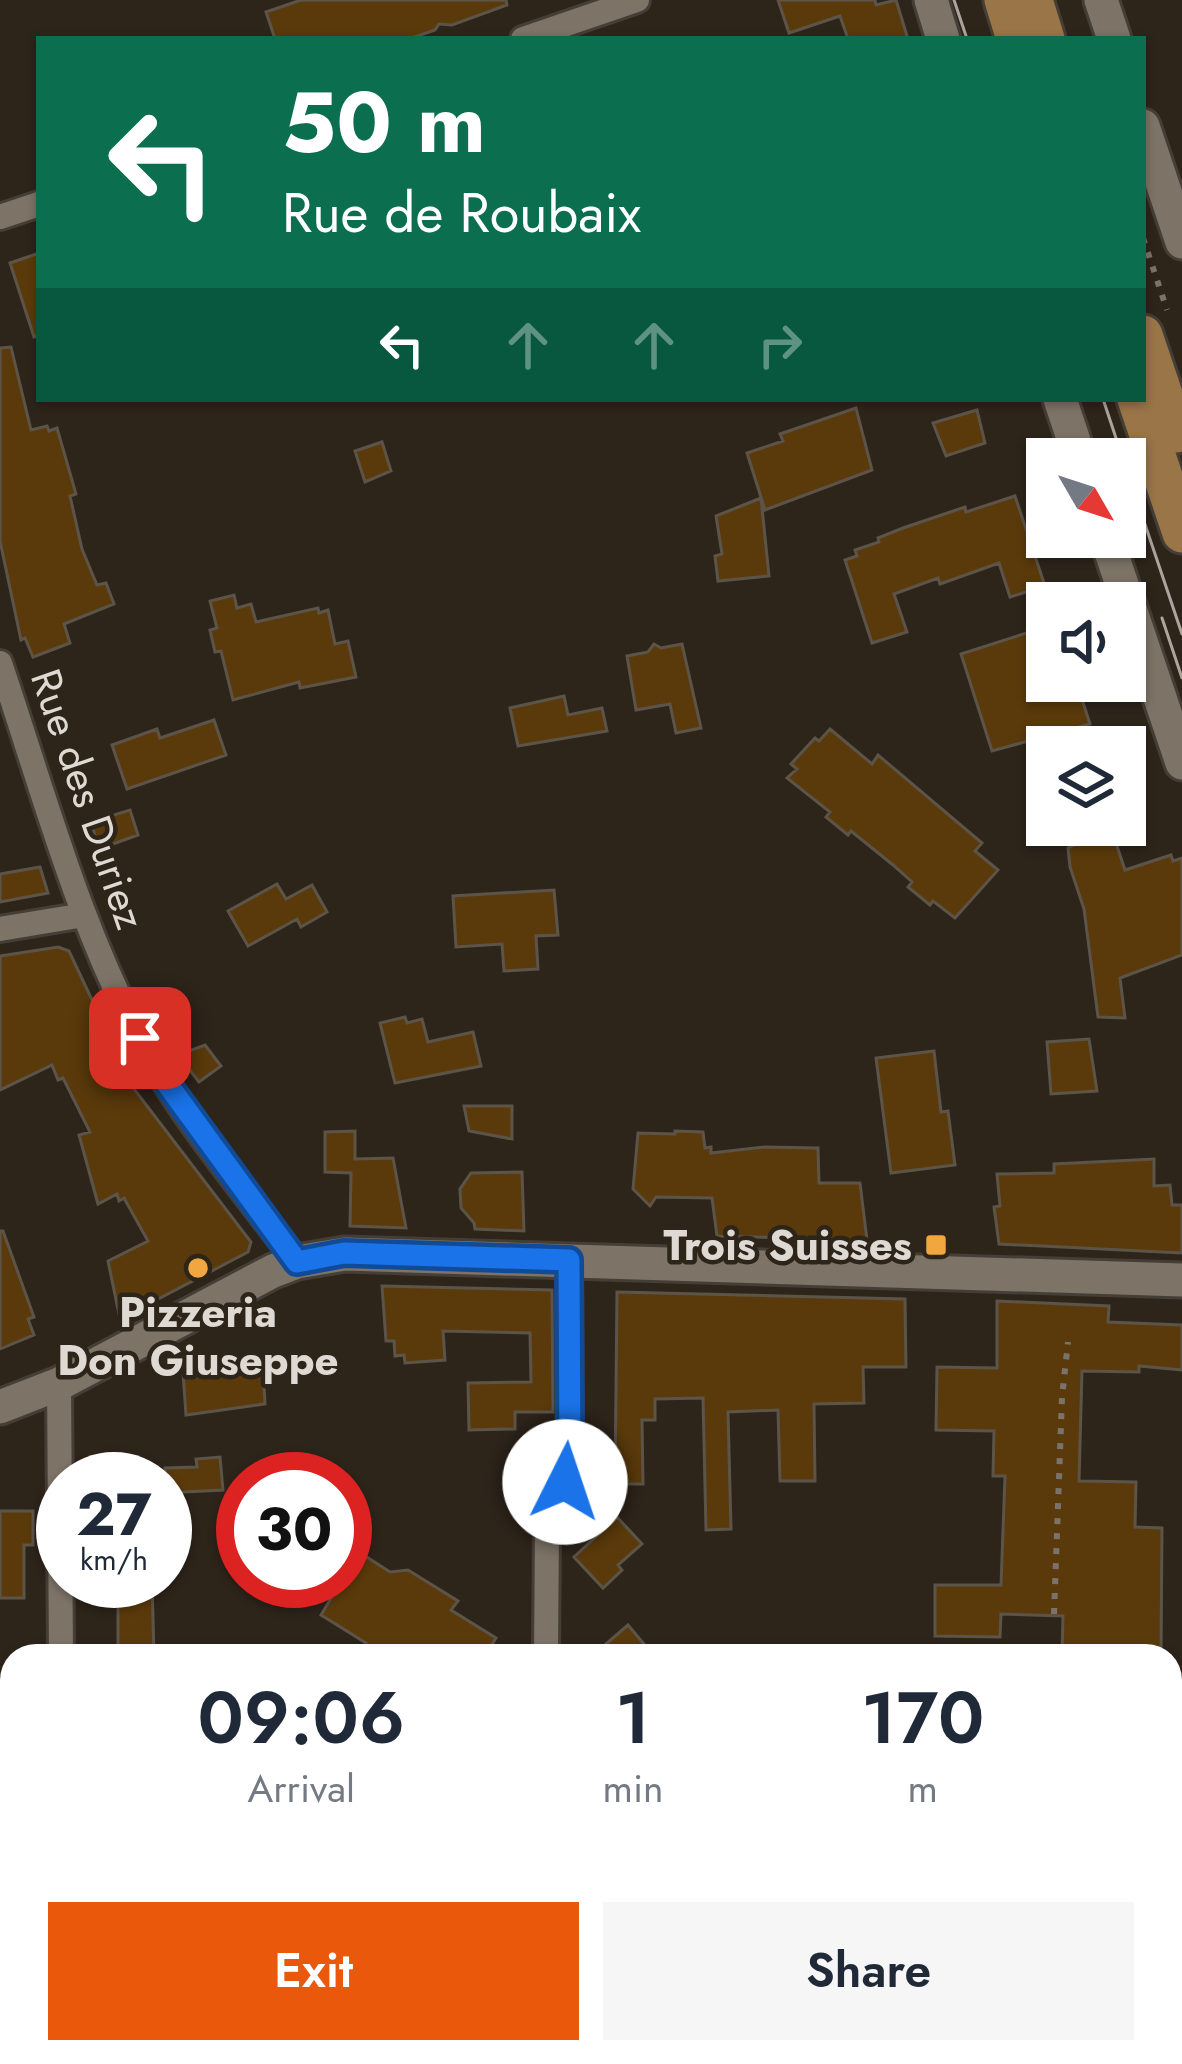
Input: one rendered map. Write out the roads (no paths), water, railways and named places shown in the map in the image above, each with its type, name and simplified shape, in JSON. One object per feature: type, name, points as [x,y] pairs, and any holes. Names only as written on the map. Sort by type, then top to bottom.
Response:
[{"type":"main road","points":[[931,0],[943,36]]},
{"type":"main road","points":[[1004,0],[1015,36]]},
{"type":"main road","points":[[1033,0],[1044,36]]},
{"type":"main road","points":[[1101,0],[1113,36]]},
{"type":"main road","points":[[1146,135],[1182,242]]},
{"type":"main road","points":[[1156,324],[1182,450]]},
{"type":"main road","points":[[1061,402],[1073,438]]},
{"type":"main road","points":[[1138,402],[1182,533]]},
{"type":"main road","points":[[1113,558],[1182,763]]},
{"type":"main road","points":[[0,1407],[59,1384],[297,1262],[344,1253],[1182,1280]]},
{"type":"street","points":[[532,36],[638,0]]},
{"type":"street","points":[[0,217],[36,205]]},
{"type":"street","name":"Rue des Duriez","points":[[0,663],[84,915],[152,1060],[297,1262]]},
{"type":"street","points":[[0,929],[84,915]]},
{"type":"street","points":[[546,1644],[547,1524],[570,1460],[569,1260]]},
{"type":"street","points":[[59,1384],[61,1644]]},
{"type":"tram line","points":[[954,0],[966,36]]},
{"type":"tram line","points":[[1104,402],[1116,438]]},
{"type":"tram line","points":[[1146,527],[1182,634]]},
{"type":"tram line","points":[[1162,618],[1182,678]]},
{"type":"place","name":"Trois Suisses","points":[[936,1245]]},
{"type":"place","name":"Pizzeria Don Giuseppe","points":[[198,1268]]}]
